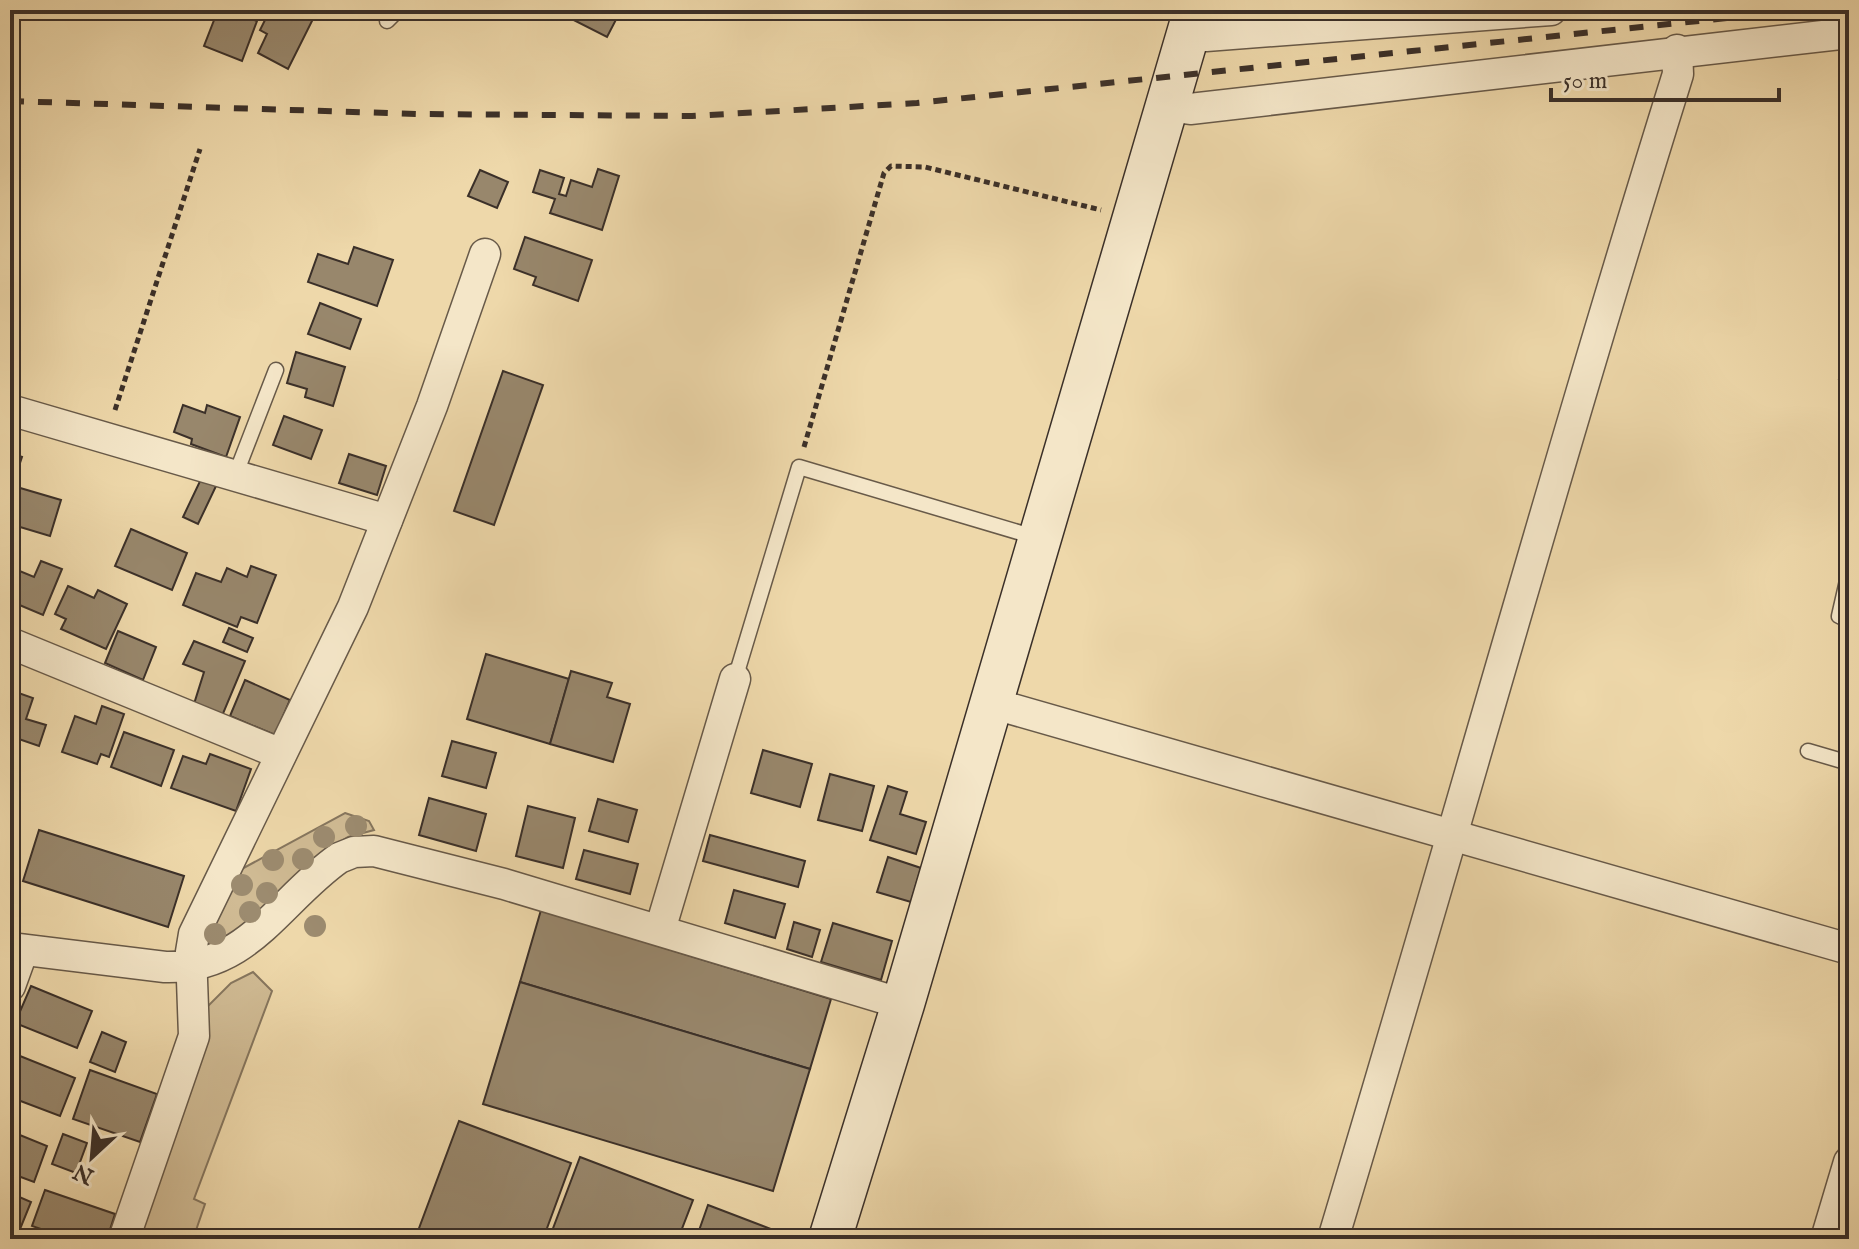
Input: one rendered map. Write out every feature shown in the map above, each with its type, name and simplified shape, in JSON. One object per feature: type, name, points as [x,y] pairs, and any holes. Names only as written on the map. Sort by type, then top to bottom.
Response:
[{"type":"street","points":[[830,1239],[903,1004],[1191,21],[1206,36],[1551,10]]},
{"type":"street","points":[[1167,106],[1190,109],[1677,50],[1849,33]]},
{"type":"street","points":[[1333,1239],[1455,834],[1576,403],[1678,74],[1677,50]]},
{"type":"street","points":[[124,1239],[194,1036],[191,968],[194,934],[320,679],[387,520],[485,254]]},
{"type":"street","points":[[10,410],[387,520]]},
{"type":"street","points":[[10,643],[281,754]]},
{"type":"street","points":[[660,930],[735,679]]},
{"type":"street","points":[[991,703],[1849,949]]},
{"type":"street","points":[[10,986],[16,949],[191,968],[213,962],[239,949],[326,868],[346,854],[362,850],[384,852],[451,869],[903,1004]]},
{"type":"street","points":[[1826,1239],[1849,1162]]},
{"type":"lane","points":[[387,21],[398,10]]},
{"type":"lane","points":[[235,476],[276,370]]},
{"type":"lane","points":[[735,679],[799,467],[1038,538]]},
{"type":"lane","points":[[1849,572],[1838,609],[1839,616],[1849,621]]},
{"type":"lane","points":[[1808,751],[1849,763]]},
{"type":"path","points":[[106,437],[200,149]]},
{"type":"path","points":[[799,467],[884,173],[891,166],[925,167],[1135,218]]},
{"type":"shaded area","points":[[345,813],[369,821],[374,830],[348,837],[332,847],[237,932],[204,949],[198,941],[238,871]]},
{"type":"shaded area","points":[[253,972],[272,991],[194,1199],[205,1204],[193,1239],[136,1239],[207,1007],[231,983]]},
{"type":"building","points":[[218,10],[229,10],[257,21],[242,61],[204,46]]},
{"type":"building","points":[[270,10],[295,10],[313,19],[288,69],[258,53],[267,34],[260,30]]},
{"type":"building","points":[[554,10],[621,10],[607,37]]},
{"type":"building","points":[[598,169],[619,176],[602,230],[550,213],[555,199],[533,192],[540,170],[564,178],[559,194],[566,196],[571,180],[592,187]]},
{"type":"building","points":[[480,170],[508,182],[497,208],[468,196]]},
{"type":"building","points":[[525,237],[592,260],[578,301],[533,285],[536,277],[514,269]]},
{"type":"building","points":[[354,247],[393,260],[377,306],[308,282],[318,254],[348,264]]},
{"type":"building","points":[[320,303],[361,319],[350,349],[308,334]]},
{"type":"building","points":[[1849,345],[1849,381],[1839,379]]},
{"type":"building","points":[[296,352],[345,367],[333,406],[305,397],[307,389],[287,383]]},
{"type":"building","points":[[503,371],[543,385],[494,525],[454,511]]},
{"type":"building","points":[[183,405],[205,413],[207,405],[240,417],[226,457],[191,444],[192,439],[174,432]]},
{"type":"building","points":[[284,416],[322,430],[311,459],[273,445]]},
{"type":"building","points":[[10,453],[22,457],[15,478],[10,477]]},
{"type":"building","points":[[349,454],[386,466],[377,495],[339,483]]},
{"type":"building","points":[[202,477],[217,484],[198,524],[183,517]]},
{"type":"building","points":[[10,485],[61,500],[50,536],[10,524]]},
{"type":"building","points":[[131,529],[187,553],[172,590],[115,566]]},
{"type":"building","points":[[41,561],[62,569],[43,615],[10,601],[10,567],[34,577]]},
{"type":"building","points":[[251,566],[276,575],[257,623],[241,617],[237,627],[183,605],[196,573],[221,582],[227,568],[247,577]]},
{"type":"building","points":[[68,586],[94,598],[98,590],[127,604],[106,649],[61,629],[66,619],[55,614]]},
{"type":"building","points":[[229,628],[253,638],[247,652],[223,642]]},
{"type":"building","points":[[118,631],[156,647],[143,680],[105,663]]},
{"type":"building","points":[[194,641],[245,661],[222,716],[194,704],[204,672],[183,664]]},
{"type":"building","points":[[486,654],[569,679],[550,744],[467,719]]},
{"type":"building","points":[[571,671],[612,683],[607,697],[630,704],[613,762],[550,744]]},
{"type":"building","points":[[245,680],[290,700],[275,735],[230,716]]},
{"type":"building","points":[[10,690],[33,698],[26,719],[46,725],[39,746],[10,736]]},
{"type":"building","points":[[102,706],[124,714],[109,757],[101,754],[97,764],[62,752],[75,716],[96,724]]},
{"type":"building","points":[[124,732],[174,750],[161,786],[111,767]]},
{"type":"building","points":[[452,741],[496,753],[486,788],[442,776]]},
{"type":"building","points":[[763,750],[812,764],[800,807],[751,793]]},
{"type":"building","points":[[210,754],[251,769],[236,811],[171,788],[183,756],[206,764]]},
{"type":"building","points":[[830,774],[874,786],[862,831],[818,820]]},
{"type":"building","points":[[888,786],[907,792],[900,814],[926,822],[916,854],[870,840]]},
{"type":"building","points":[[429,798],[486,814],[476,851],[419,835]]},
{"type":"building","points":[[598,799],[637,810],[628,842],[589,831]]},
{"type":"building","points":[[528,806],[575,818],[563,868],[516,856]]},
{"type":"building","points":[[39,830],[184,876],[168,927],[23,881]]},
{"type":"building","points":[[710,835],[805,861],[798,887],[703,861]]},
{"type":"building","points":[[584,850],[638,864],[630,894],[576,879]]},
{"type":"building","points":[[888,857],[921,868],[911,902],[877,892]]},
{"type":"building","points":[[734,890],[785,904],[775,938],[725,923]]},
{"type":"building","points":[[541,910],[831,999],[810,1069],[520,982]]},
{"type":"building","points":[[794,922],[820,930],[812,957],[787,949]]},
{"type":"building","points":[[833,923],[892,941],[881,980],[821,962]]},
{"type":"building","points":[[520,982],[810,1069],[773,1191],[483,1104]]},
{"type":"building","points":[[31,986],[92,1011],[77,1048],[15,1023]]},
{"type":"building","points":[[102,1032],[126,1042],[115,1072],[90,1062]]},
{"type":"building","points":[[10,1052],[75,1078],[60,1116],[10,1097]]},
{"type":"building","points":[[90,1070],[157,1094],[140,1142],[73,1119]]},
{"type":"building","points":[[459,1121],[571,1163],[543,1239],[415,1239]]},
{"type":"building","points":[[10,1131],[47,1146],[34,1182],[10,1173]]},
{"type":"building","points":[[63,1134],[87,1143],[76,1173],[52,1164]]},
{"type":"building","points":[[580,1157],[693,1200],[678,1239],[549,1239]]},
{"type":"building","points":[[45,1190],[115,1214],[107,1239],[70,1239],[32,1226]]},
{"type":"building","points":[[10,1193],[31,1202],[16,1239],[10,1239]]},
{"type":"building","points":[[708,1205],[771,1229],[767,1239],[696,1239]]},
{"type":"railway","points":[[10,101],[418,114],[692,116],[917,103],[1803,10]]}]
